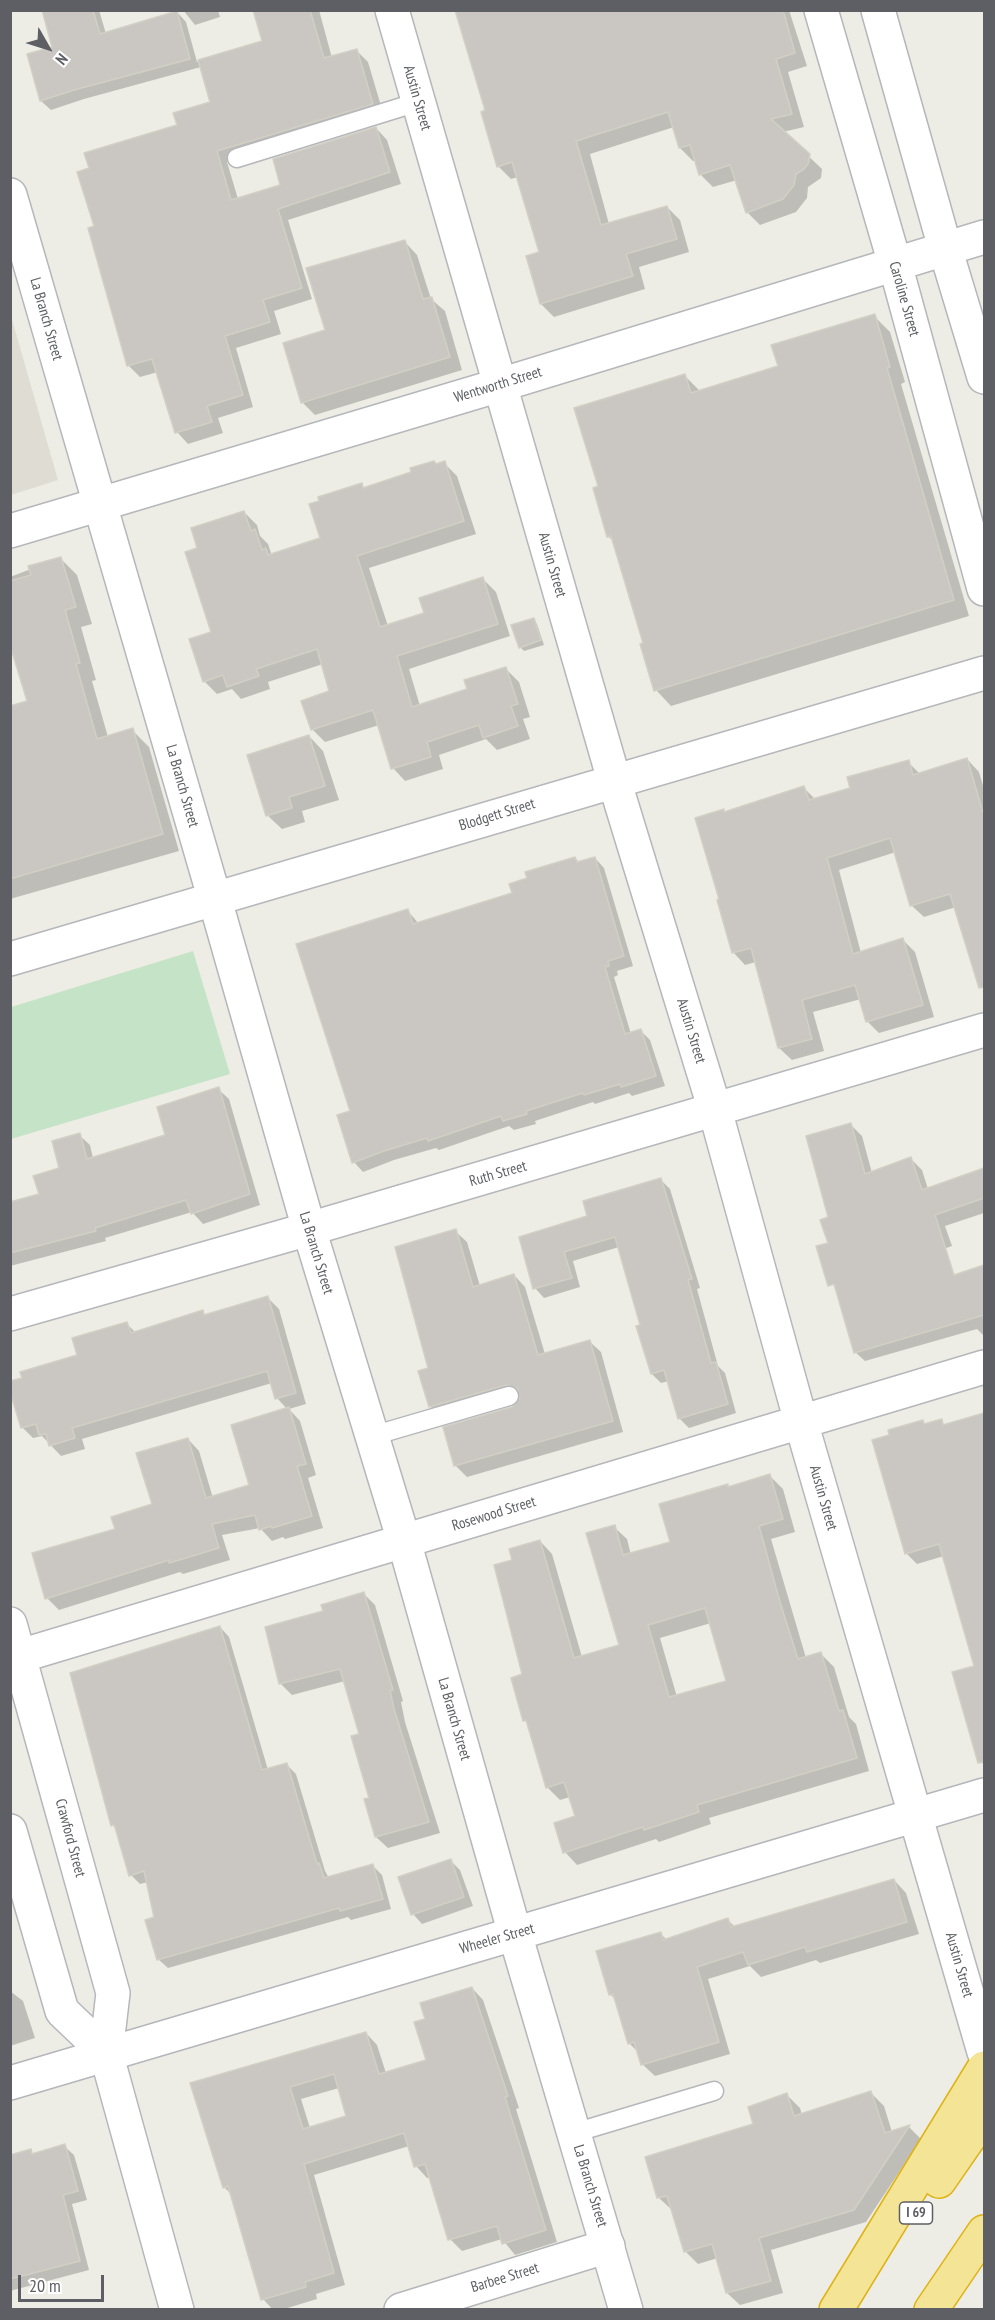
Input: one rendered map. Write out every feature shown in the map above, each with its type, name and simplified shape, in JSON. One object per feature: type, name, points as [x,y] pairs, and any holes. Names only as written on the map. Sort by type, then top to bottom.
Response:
[{"type":"highway","points":[[836,2310],[984,2068]]},
{"type":"highway","name":"I 69","points":[[848,2310],[984,2116]]},
{"type":"highway","points":[[931,2310],[984,2232]]},
{"type":"street","name":"Austin Street","points":[[392,10],[614,780],[715,1110],[801,1422],[984,2052]]},
{"type":"street","name":"Caroline Street","points":[[821,10],[895,264],[984,590]]},
{"type":"street","points":[[878,10],[945,248],[984,376]]},
{"type":"street","name":"La Branch Street","points":[[10,195],[216,900],[309,1229],[404,1541],[515,1934],[626,2310]]},
{"type":"street","name":"Wentworth Street","points":[[10,531],[500,385],[984,237]]},
{"type":"street","name":"Blodgett Street","points":[[10,959],[984,673]]},
{"type":"street","name":"Ruth Street","points":[[10,1314],[309,1229],[984,1030]]},
{"type":"street","name":"Rosewood Street","points":[[15,1663],[404,1541],[984,1367]]},
{"type":"street","name":"Crawford Street","points":[[10,1624],[15,1663],[113,1993],[106,2054],[177,2310]]},
{"type":"street","name":"Wheeler Street","points":[[10,2083],[984,1795]]},
{"type":"street","points":[[10,1831],[62,2011],[106,2054]]},
{"type":"street","name":"Barbee Street","points":[[401,2310],[608,2247]]},
{"type":"lane","points":[[237,158],[418,102]]},
{"type":"lane","points":[[372,1436],[509,1396]]},
{"type":"lane","points":[[574,2133],[714,2091]]},
{"type":"shaded area","points":[[11,316],[58,480],[10,495]]},
{"type":"green space","points":[[193,951],[230,1074],[11,1139],[11,1007]]},
{"type":"building","points":[[42,10],[93,10],[100,34],[177,11],[190,59],[40,101],[27,54],[52,47]]},
{"type":"building","points":[[253,10],[310,10],[324,58],[357,49],[373,104],[217,151],[231,200],[280,185],[273,159],[376,127],[390,172],[278,209],[302,288],[263,300],[270,322],[225,336],[243,395],[207,406],[212,422],[175,433],[152,359],[127,366],[88,228],[94,226],[77,172],[89,168],[84,153],[177,125],[173,113],[210,102],[198,60],[262,41]]},
{"type":"building","points":[[455,10],[783,10],[795,53],[776,59],[792,114],[771,119],[810,154],[808,164],[796,174],[794,185],[783,199],[746,213],[730,165],[699,175],[690,145],[679,148],[668,112],[576,141],[601,225],[667,206],[677,239],[626,254],[633,276],[540,304],[526,256],[539,252],[512,162],[497,167],[481,112],[485,110]]},
{"type":"building","points":[[405,240],[423,299],[432,297],[450,357],[301,403],[283,343],[325,330],[306,268]]},
{"type":"building","points":[[875,314],[890,367],[887,368],[954,600],[654,691],[640,644],[643,643],[611,536],[607,537],[593,488],[598,486],[574,408],[685,374],[691,393],[778,366],[771,345]]},
{"type":"building","points":[[434,461],[436,464],[445,461],[464,521],[357,556],[380,627],[424,613],[419,598],[483,577],[498,624],[397,656],[412,707],[467,689],[464,680],[506,667],[518,704],[511,706],[518,726],[483,738],[479,725],[427,742],[431,757],[391,769],[373,710],[311,730],[301,701],[329,691],[317,649],[256,669],[259,676],[227,687],[223,675],[203,682],[189,639],[211,632],[185,552],[197,548],[191,528],[244,511],[251,531],[255,529],[262,550],[266,548],[268,555],[320,538],[309,504],[319,501],[318,497],[362,483],[363,488],[411,472],[410,468]]},
{"type":"building","points":[[61,557],[76,607],[65,610],[80,663],[76,664],[97,739],[133,728],[163,834],[10,879],[10,706],[27,701],[10,645],[10,581],[31,575],[28,566]]},
{"type":"building","points":[[534,618],[541,640],[519,648],[511,625]]},
{"type":"building","points":[[309,735],[325,786],[289,797],[292,808],[266,816],[247,755]]},
{"type":"building","points":[[967,758],[984,816],[984,987],[979,988],[950,894],[910,906],[890,838],[827,858],[853,954],[903,938],[923,1005],[866,1022],[855,985],[802,1000],[812,1039],[778,1048],[751,948],[732,953],[695,818],[724,809],[724,812],[804,786],[809,800],[850,788],[847,777],[909,760],[913,775]]},
{"type":"building","points":[[575,857],[577,862],[595,857],[624,956],[608,961],[609,966],[605,967],[625,1034],[641,1029],[656,1076],[621,1087],[620,1084],[584,1095],[583,1093],[526,1111],[527,1114],[503,1121],[501,1116],[428,1141],[427,1138],[352,1163],[337,1115],[350,1111],[296,944],[408,909],[413,924],[512,893],[509,884],[527,878],[525,872]]},
{"type":"building","points":[[219,1087],[250,1194],[191,1214],[186,1200],[95,1228],[96,1231],[10,1253],[10,1202],[39,1194],[33,1176],[59,1168],[52,1141],[80,1133],[87,1159],[165,1135],[157,1107]]},
{"type":"building","points":[[851,1123],[865,1174],[911,1157],[922,1190],[984,1168],[984,1198],[935,1215],[954,1275],[984,1265],[984,1315],[854,1353],[834,1284],[828,1286],[816,1246],[828,1243],[820,1220],[828,1217],[806,1136]]},
{"type":"building","points":[[661,1178],[692,1279],[688,1280],[711,1363],[716,1362],[728,1404],[678,1419],[664,1370],[651,1374],[636,1326],[640,1325],[615,1237],[564,1252],[572,1278],[533,1289],[519,1237],[587,1216],[583,1201]]},
{"type":"building","points":[[456,1229],[473,1287],[514,1274],[538,1355],[590,1340],[613,1421],[454,1466],[443,1427],[512,1407],[520,1398],[517,1388],[506,1385],[429,1407],[418,1371],[428,1368],[395,1247]]},
{"type":"building","points":[[268,1296],[296,1393],[275,1399],[267,1371],[72,1428],[75,1438],[49,1446],[46,1434],[39,1435],[36,1424],[21,1428],[10,1392],[10,1381],[22,1378],[20,1372],[77,1355],[72,1338],[127,1322],[131,1333],[203,1310],[204,1315]]},
{"type":"building","points":[[289,1407],[306,1464],[297,1466],[312,1516],[259,1530],[255,1515],[212,1524],[219,1548],[169,1563],[169,1560],[45,1599],[32,1553],[115,1529],[111,1517],[152,1504],[136,1453],[188,1438],[206,1498],[249,1485],[231,1425]]},
{"type":"building","points":[[984,1413],[984,1762],[978,1763],[952,1672],[974,1666],[939,1544],[905,1554],[872,1440],[889,1435],[888,1430],[923,1420],[924,1424],[942,1419],[943,1425]]},
{"type":"building","points":[[770,1474],[783,1519],[759,1526],[780,1602],[798,1659],[821,1652],[839,1711],[843,1710],[857,1758],[697,1805],[699,1812],[644,1830],[643,1827],[563,1853],[554,1823],[575,1816],[564,1782],[546,1788],[526,1720],[523,1721],[511,1678],[522,1674],[494,1565],[512,1560],[509,1549],[540,1540],[574,1658],[619,1645],[586,1533],[615,1525],[623,1555],[670,1542],[659,1504],[728,1484],[728,1487]],"holes":[[[705,1608],[726,1681],[669,1697],[648,1625]]]},
{"type":"building","points":[[364,1592],[393,1690],[390,1690],[394,1709],[429,1822],[375,1837],[364,1799],[369,1798],[351,1736],[359,1734],[340,1669],[279,1684],[265,1627],[323,1611],[321,1605]]},
{"type":"building","points":[[220,1626],[262,1770],[287,1763],[317,1864],[319,1863],[324,1878],[373,1864],[383,1899],[340,1911],[339,1908],[157,1960],[145,1920],[154,1917],[144,1871],[129,1876],[114,1824],[111,1826],[70,1673]]},
{"type":"building","points":[[451,1859],[464,1897],[411,1915],[398,1877]]},
{"type":"building","points":[[894,1879],[907,1922],[807,1952],[805,1947],[748,1965],[743,1952],[697,1967],[719,2042],[641,2065],[634,2042],[628,2044],[613,1994],[609,1995],[596,1951],[661,1932],[663,1940],[728,1918],[731,1927]]},
{"type":"building","points":[[472,1987],[508,2096],[505,2097],[546,2230],[502,2244],[497,2226],[448,2240],[425,2164],[414,2167],[404,2133],[304,2164],[334,2273],[305,2282],[306,2287],[261,2300],[228,2186],[223,2188],[190,2083],[366,2032],[379,2074],[426,2060],[414,2022],[425,2019],[420,2003]],"holes":[[[334,2074],[346,2116],[303,2129],[290,2087]]]},
{"type":"building","points":[[871,2091],[885,2133],[910,2125],[854,2210],[759,2238],[771,2281],[726,2293],[712,2244],[684,2252],[667,2196],[657,2198],[645,2157],[753,2124],[748,2107],[787,2093],[794,2116]]},
{"type":"building","points":[[65,2144],[78,2191],[63,2195],[80,2261],[10,2279],[10,2155],[31,2149],[32,2154]]}]
